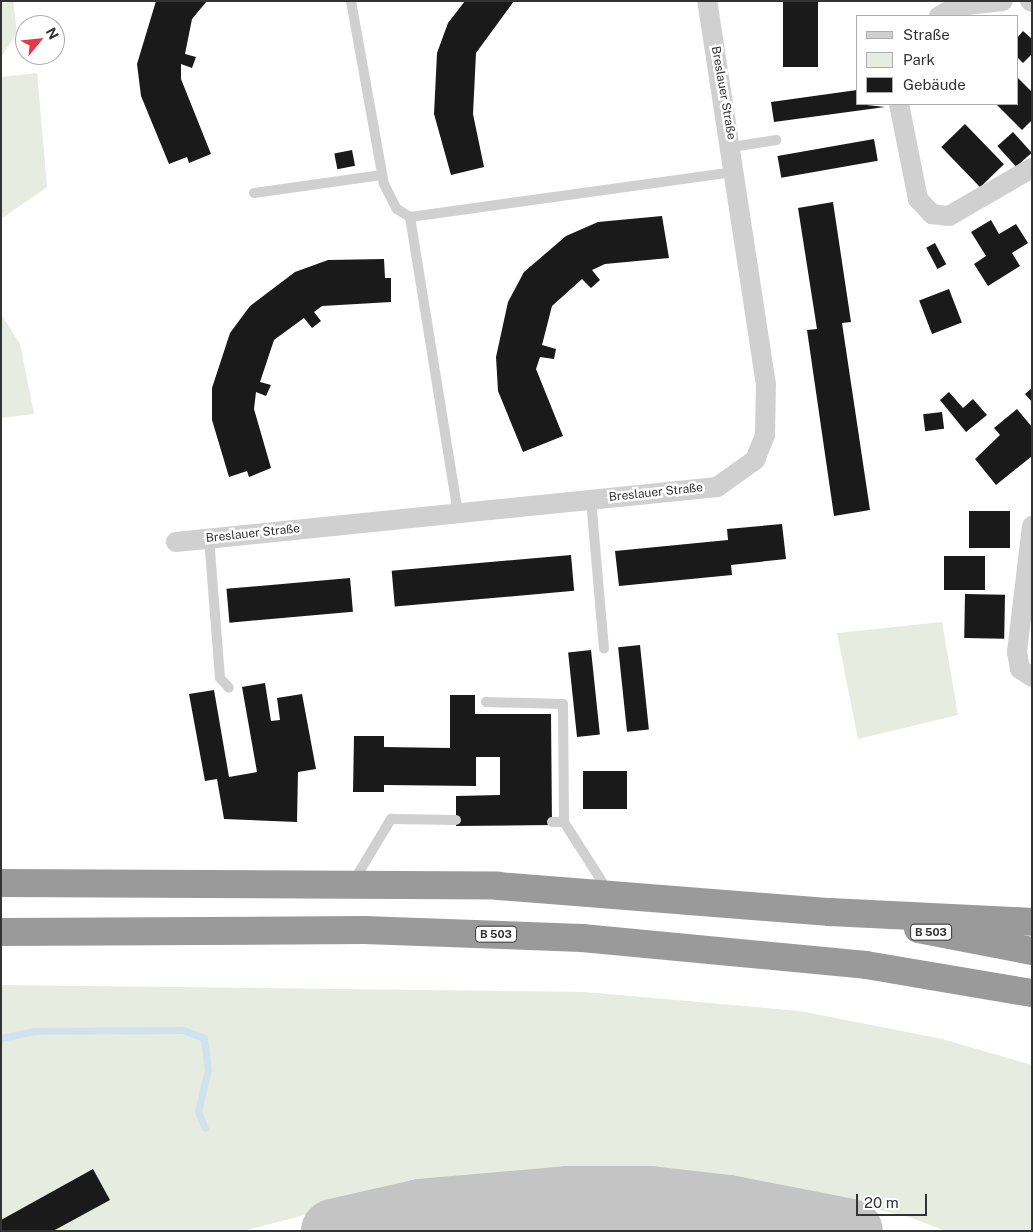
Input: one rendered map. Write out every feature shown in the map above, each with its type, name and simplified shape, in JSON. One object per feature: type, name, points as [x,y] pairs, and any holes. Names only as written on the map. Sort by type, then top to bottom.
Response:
[{"type":"highway","name":"B 503","points":[[1,883],[353,883],[610,894],[830,912],[1032,951]]},
{"type":"highway","points":[[830,912],[1032,922]]},
{"type":"highway","name":"B 503","points":[[1,932],[344,930],[582,938],[866,965],[1032,993]]},
{"type":"street","name":"Breslauer Straße","points":[[176,542],[458,516],[717,487],[755,460],[765,435],[766,386],[736,172],[706,1]]},
{"type":"street","points":[[941,15],[958,6],[1003,1]]},
{"type":"street","points":[[899,105],[918,199],[932,214],[949,216],[1032,168]]},
{"type":"street","points":[[1032,526],[1017,652],[1020,669],[1032,677]]},
{"type":"lane","points":[[351,1],[382,175],[397,209],[410,217],[736,172]]},
{"type":"lane","points":[[732,147],[776,140]]},
{"type":"lane","points":[[254,194],[382,175]]},
{"type":"lane","points":[[410,217],[458,516]]},
{"type":"lane","points":[[591,500],[604,648]]},
{"type":"lane","points":[[209,538],[220,678],[229,688]]},
{"type":"lane","points":[[486,702],[563,704],[564,822],[610,894]]},
{"type":"lane","points":[[353,883],[391,819],[456,820]]},
{"type":"lane","points":[[552,822],[564,822]]},
{"type":"green space","points":[[13,1],[15,36],[1,57],[1,4]]},
{"type":"green space","points":[[37,73],[47,187],[1,219],[1,77]]},
{"type":"green space","points":[[1,314],[20,344],[34,414],[1,418]]},
{"type":"green space","points":[[942,622],[958,715],[858,739],[837,633]]},
{"type":"green space","points":[[1,985],[585,992],[800,1011],[942,1039],[1032,1065],[1032,1231],[946,1231],[909,1217],[740,1177],[609,1170],[450,1177],[243,1231],[1,1231]]},
{"type":"green space","points":[[604,1226],[707,1231],[501,1231],[517,1229]]},
{"type":"building","points":[[156,1],[207,1],[192,19],[185,54],[196,57],[192,68],[181,64],[181,79],[211,154],[189,163],[187,157],[169,164],[141,96],[137,64]]},
{"type":"building","points":[[465,1],[514,1],[476,53],[473,114],[484,167],[451,175],[434,114],[437,53],[448,23]]},
{"type":"building","points":[[783,1],[818,1],[818,67],[783,67]]},
{"type":"building","points":[[1023,31],[1032,39],[1032,54],[1023,63],[1018,58],[1018,37]]},
{"type":"building","points":[[1018,78],[1032,92],[1032,120],[1022,130],[997,105],[1018,105]]},
{"type":"building","points":[[856,90],[856,105],[885,107],[774,122],[771,102]]},
{"type":"building","points":[[965,124],[1004,164],[980,187],[941,147]]},
{"type":"building","points":[[1013,132],[1032,153],[1016,167],[997,146]]},
{"type":"building","points":[[874,139],[878,161],[781,178],[777,156]]},
{"type":"building","points":[[352,150],[355,166],[337,169],[334,153]]},
{"type":"building","points":[[833,202],[851,322],[842,323],[870,510],[834,516],[807,330],[817,329],[798,208]]},
{"type":"building","points":[[662,216],[669,258],[605,264],[592,270],[600,280],[591,288],[582,279],[552,306],[542,345],[556,349],[554,359],[540,357],[536,369],[563,436],[523,452],[498,391],[496,357],[508,302],[524,272],[566,236],[598,222]]},
{"type":"building","points":[[991,220],[999,234],[1016,224],[1028,243],[1012,253],[1020,266],[988,286],[974,264],[986,256],[971,232]]},
{"type":"building","points":[[935,243],[946,264],[937,269],[926,248]]},
{"type":"building","points":[[384,259],[385,278],[391,278],[391,302],[322,306],[314,312],[321,321],[312,328],[304,318],[274,340],[260,382],[271,385],[266,396],[256,392],[254,409],[271,468],[249,477],[247,471],[229,477],[212,420],[212,388],[230,333],[250,306],[295,272],[328,260]]},
{"type":"building","points":[[949,289],[962,323],[932,334],[919,300]]},
{"type":"building","points":[[1032,388],[1032,402],[1025,394]]},
{"type":"building","points":[[949,392],[963,408],[973,399],[987,415],[966,432],[940,400]]},
{"type":"building","points":[[1017,409],[1032,427],[1032,456],[996,485],[975,459],[1000,435],[994,428]]},
{"type":"building","points":[[942,412],[944,429],[925,431],[923,414]]},
{"type":"building","points":[[969,511],[1010,511],[1010,548],[969,548]]},
{"type":"building","points":[[782,524],[786,559],[731,565],[732,575],[619,586],[615,551],[728,540],[727,529]]},
{"type":"building","points":[[571,555],[574,591],[395,607],[392,571]]},
{"type":"building","points":[[944,556],[985,556],[985,590],[944,590]]},
{"type":"building","points":[[350,578],[353,612],[229,623],[226,589]]},
{"type":"building","points":[[965,594],[1005,595],[1004,639],[964,638]]},
{"type":"building","points":[[640,645],[649,730],[627,732],[618,647]]},
{"type":"building","points":[[591,650],[600,735],[577,737],[568,652]]},
{"type":"building","points":[[265,683],[271,721],[280,720],[277,698],[302,694],[316,769],[298,772],[297,822],[224,819],[217,779],[205,781],[189,694],[214,690],[229,777],[257,772],[242,687]]},
{"type":"building","points":[[450,695],[475,695],[475,714],[551,714],[552,825],[456,826],[456,796],[500,795],[500,757],[476,757],[476,786],[384,785],[384,792],[353,792],[354,736],[384,736],[384,747],[450,748]]},
{"type":"building","points":[[583,771],[627,771],[627,809],[583,809]]},
{"type":"building","points":[[93,1169],[110,1200],[53,1231],[1,1231],[1,1220]]},
{"type":"waterway","points":[[1,1038],[35,1031],[183,1030],[204,1038],[208,1070],[198,1111],[205,1128]]},
{"type":"taxiway","points":[[333,1231],[420,1211],[569,1198],[650,1198],[728,1207],[851,1231]]}]
